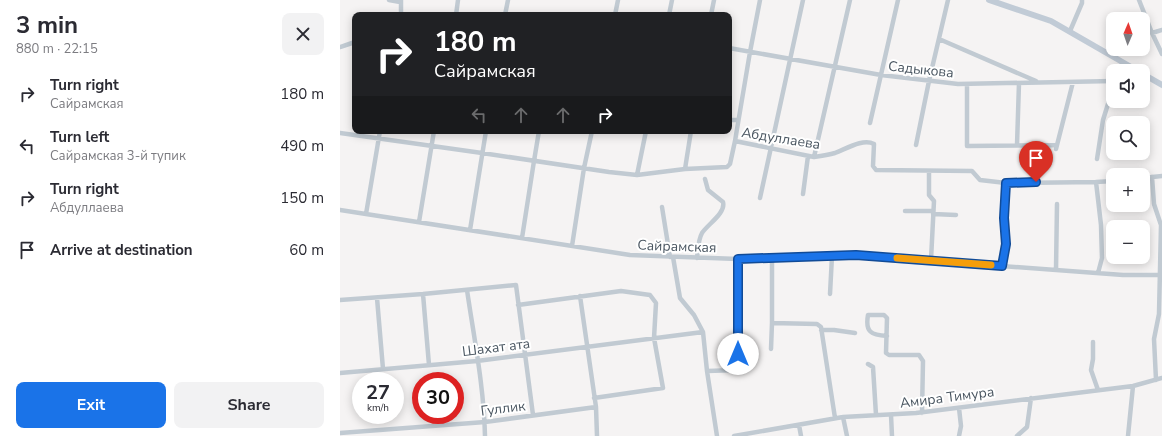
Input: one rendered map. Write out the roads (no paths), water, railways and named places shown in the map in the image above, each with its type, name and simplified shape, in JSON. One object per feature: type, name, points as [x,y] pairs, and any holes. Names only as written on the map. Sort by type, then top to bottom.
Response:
[{"type":"main road","points":[[989,0],[1051,21],[1125,64]]},
{"type":"main road","points":[[1150,78],[1162,85]]},
{"type":"street","points":[[389,0],[401,1],[401,12]]},
{"type":"street","points":[[456,12],[458,0]]},
{"type":"street","points":[[506,12],[508,0]]},
{"type":"street","points":[[616,12],[618,0]]},
{"type":"street","points":[[670,12],[672,0]]},
{"type":"street","points":[[712,12],[714,0]]},
{"type":"street","points":[[735,140],[760,0]]},
{"type":"street","points":[[760,198],[803,0]]},
{"type":"street","points":[[814,156],[850,0]]},
{"type":"street","points":[[870,123],[898,0]]},
{"type":"street","points":[[916,145],[948,0]]},
{"type":"street","points":[[1070,31],[1082,0]]},
{"type":"street","points":[[1139,0],[1162,54]]},
{"type":"street","points":[[1152,33],[1162,30]]},
{"type":"street","points":[[939,39],[1039,83]]},
{"type":"street","points":[[340,47],[352,43]]},
{"type":"street","name":"Садыкова","points":[[732,49],[881,75],[958,84],[1106,81]]},
{"type":"street","points":[[967,84],[967,146],[1017,145],[1057,147],[1073,82]]},
{"type":"street","points":[[1017,145],[1019,83]]},
{"type":"street","points":[[1097,159],[1103,120],[1107,108]]},
{"type":"street","points":[[732,120],[738,120]]},
{"type":"street","name":"Абдуллаева","points":[[340,133],[637,175],[685,169],[727,167],[730,164],[735,140],[808,156],[826,156],[836,153],[849,146],[871,142],[874,144],[873,166],[876,170],[972,171],[980,180],[1006,183],[1106,181]]},
{"type":"street","points":[[366,214],[380,134]]},
{"type":"street","points":[[419,222],[434,134]]},
{"type":"street","points":[[470,230],[485,134]]},
{"type":"street","points":[[522,238],[538,134]]},
{"type":"street","points":[[572,246],[584,168],[591,134]]},
{"type":"street","points":[[637,175],[645,134]]},
{"type":"street","points":[[685,169],[691,134]]},
{"type":"street","points":[[803,194],[808,156]]},
{"type":"street","points":[[929,171],[929,195],[934,201],[931,260]]},
{"type":"street","points":[[1156,380],[1154,339],[1159,314],[1161,225],[1154,204],[1152,177],[1162,176]]},
{"type":"street","points":[[697,258],[699,240],[702,234],[722,211],[724,205],[723,202],[708,190],[705,179]]},
{"type":"street","points":[[1096,182],[1102,225],[1102,258],[1098,273]]},
{"type":"street","points":[[1002,266],[1006,244],[1004,218],[1006,183]]},
{"type":"street","points":[[1056,270],[1057,204]]},
{"type":"street","points":[[662,207],[680,298],[694,315],[703,332],[707,371],[717,436]]},
{"type":"street","name":"Сайрамская","points":[[340,210],[630,255],[738,259],[856,255],[1123,275],[1160,275]]},
{"type":"street","points":[[905,211],[956,215]]},
{"type":"street","points":[[830,294],[832,256]]},
{"type":"street","points":[[771,349],[772,258]]},
{"type":"street","points":[[707,371],[738,370],[738,259]]},
{"type":"street","points":[[340,300],[516,285],[533,415]]},
{"type":"street","points":[[466,290],[485,422],[485,436]]},
{"type":"street","points":[[518,305],[621,291],[650,295],[656,303],[654,338],[663,388],[594,398]]},
{"type":"street","points":[[423,294],[429,365]]},
{"type":"street","points":[[580,296],[596,407],[597,436]]},
{"type":"street","points":[[377,298],[383,369]]},
{"type":"street","points":[[887,336],[876,335],[868,329],[868,314],[886,316],[887,336],[886,353],[888,355],[920,355],[922,358],[922,413]]},
{"type":"street","points":[[772,323],[819,325],[822,330],[835,418]]},
{"type":"street","points":[[822,330],[855,333]]},
{"type":"street","name":"Шахат ата","points":[[340,373],[477,361],[703,332]]},
{"type":"street","points":[[1093,342],[1093,359],[1091,370],[1098,390]]},
{"type":"street","points":[[868,364],[873,367],[876,415]]},
{"type":"street","name":"Амира Тимура","points":[[734,436],[835,418],[922,413],[1133,386],[1162,378]]},
{"type":"street","points":[[1128,436],[1133,386]]},
{"type":"street","points":[[1018,436],[1027,427],[1031,398]]},
{"type":"street","name":"Гуллик","points":[[340,433],[485,422],[596,407]]},
{"type":"street","points":[[959,408],[961,426],[959,436]]},
{"type":"street","points":[[892,415],[892,436]]},
{"type":"street","points":[[843,417],[847,436]]},
{"type":"street","points":[[800,425],[801,436]]}]
